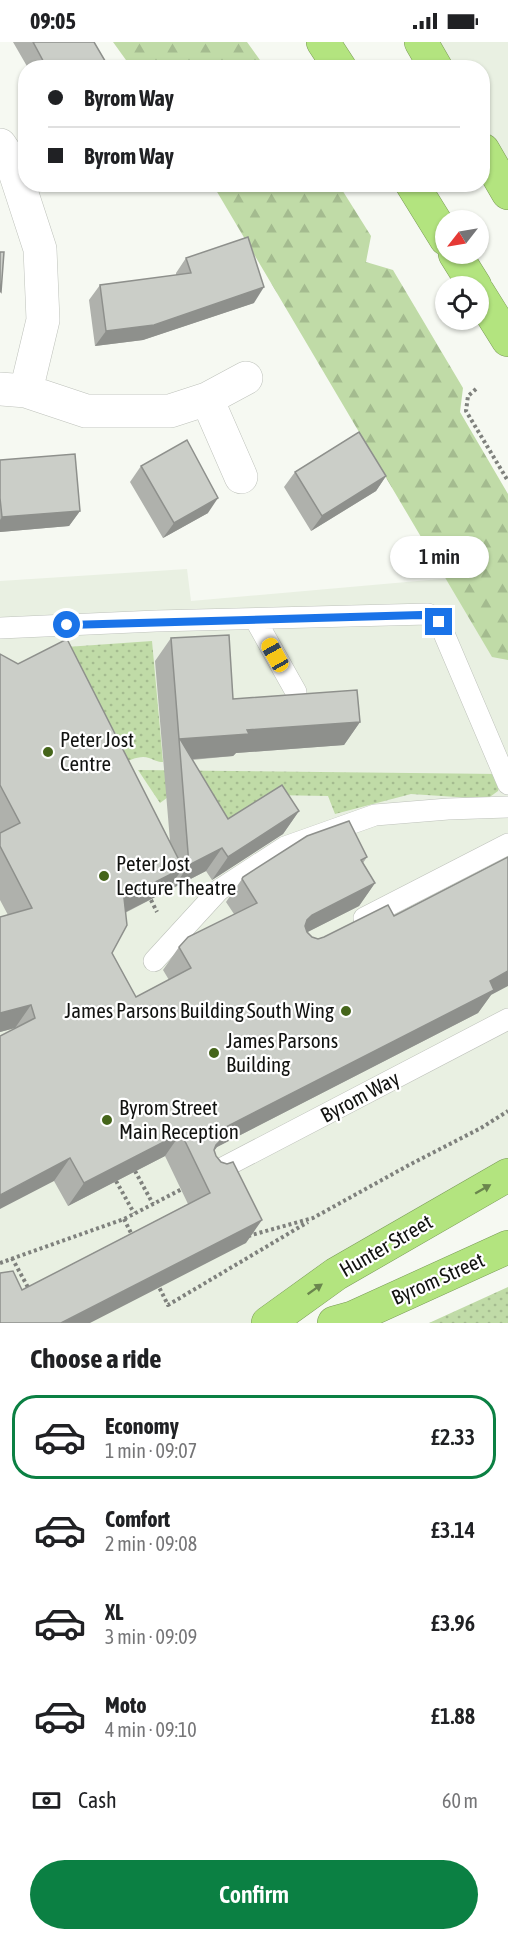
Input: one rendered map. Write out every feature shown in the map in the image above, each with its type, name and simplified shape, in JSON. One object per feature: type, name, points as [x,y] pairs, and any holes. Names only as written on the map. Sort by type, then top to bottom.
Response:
[{"type":"highway","points":[[323,42],[335,60]]},
{"type":"highway","points":[[421,42],[431,60]]},
{"type":"highway","points":[[490,162],[508,193]]},
{"type":"highway","points":[[417,192],[435,221]]},
{"type":"highway","points":[[489,310],[508,340]]},
{"type":"highway","name":"Hunter Street","points":[[268,1323],[336,1274],[508,1175]]},
{"type":"highway","name":"Byrom Street","points":[[334,1323],[508,1247]]},
{"type":"street","points":[[0,145],[12,163],[18,181]]},
{"type":"street","points":[[21,192],[40,249],[43,320],[13,390],[86,411],[170,411],[207,399],[246,378]]},
{"type":"street","points":[[207,399],[241,477]]},
{"type":"lane","points":[[0,628],[156,621],[421,615],[434,617],[442,628],[508,784]]},
{"type":"lane","points":[[255,619],[296,692]]},
{"type":"lane","points":[[154,961],[219,890],[285,847],[375,815],[508,807]]},
{"type":"lane","points":[[343,928],[508,844]]},
{"type":"lane","name":"Byrom Way","points":[[212,1174],[508,1019]]},
{"type":"path","points":[[476,389],[468,396],[466,411],[508,482]]},
{"type":"path","points":[[155,1281],[168,1305],[313,1218],[481,1128],[508,1111]]},
{"type":"path","points":[[135,1171],[153,1204]]},
{"type":"path","points":[[0,1263],[124,1219],[212,1174]]},
{"type":"path","points":[[116,1181],[134,1214]]},
{"type":"path","points":[[243,1237],[313,1218]]},
{"type":"path","points":[[124,1219],[137,1245]]},
{"type":"path","points":[[12,1258],[34,1298]]},
{"type":"shaded area","points":[[424,42],[508,42],[508,191],[490,159],[490,60],[435,60]]},
{"type":"shaded area","points":[[187,569],[191,601],[508,573],[508,1175],[268,1323],[0,1323],[0,581]]},
{"type":"green space","points":[[113,42],[247,42],[260,60],[126,60]]},
{"type":"green space","points":[[217,192],[343,192],[371,236],[366,262],[393,270],[463,388],[460,412],[508,494],[508,660],[492,657]]},
{"type":"green space","points":[[152,641],[163,762],[140,757],[115,767],[52,648]]},
{"type":"green space","points":[[138,770],[500,774],[502,780],[498,791],[487,799],[411,794],[335,814],[328,796],[269,795],[209,832],[187,783],[160,803]]},
{"type":"green space","points":[[508,1287],[508,1323],[429,1323]]},
{"type":"building","points":[[33,42],[94,42],[104,60],[43,60]]},
{"type":"building","points":[[248,237],[264,287],[154,325],[106,331],[100,285],[191,273],[186,258]]},
{"type":"building","points":[[0,252],[4,252],[1,292],[0,291]]},
{"type":"building","points":[[359,432],[386,476],[322,516],[295,472]]},
{"type":"building","points":[[187,440],[218,498],[174,523],[141,466]]},
{"type":"building","points":[[75,454],[80,511],[2,517],[0,460]]},
{"type":"building","points":[[229,635],[233,699],[357,690],[360,722],[247,730],[249,734],[180,739],[228,819],[282,785],[299,811],[228,857],[222,848],[189,865],[171,638]]},
{"type":"building","points":[[67,639],[183,868],[124,898],[127,925],[112,953],[136,997],[191,968],[179,947],[188,937],[257,903],[242,879],[243,877],[307,836],[349,821],[367,857],[361,860],[375,883],[312,915],[305,926],[312,937],[318,939],[324,937],[388,905],[394,916],[508,857],[508,971],[490,981],[494,990],[218,1131],[222,1139],[214,1150],[216,1156],[221,1162],[227,1164],[233,1162],[262,1220],[61,1323],[0,1323],[0,1273],[13,1271],[22,1290],[210,1193],[181,1133],[84,1183],[70,1158],[0,1195],[0,1036],[35,1018],[31,1005],[0,1013],[0,917],[32,908],[0,846],[0,833],[20,823],[0,785],[0,654],[18,664]]},
{"type":"place","name":"Peter Jost Centre","points":[[48,752]]},
{"type":"place","name":"Peter Jost Lecture Theatre","points":[[104,876]]},
{"type":"place","name":"James Parsons Building South Wing","points":[[346,1011]]},
{"type":"place","name":"James Parsons Building","points":[[214,1053]]},
{"type":"place","name":"Byrom Street Main Reception","points":[[107,1120]]},
{"type":"route","points":[[67,625],[421,615],[434,617],[439,622]]}]
